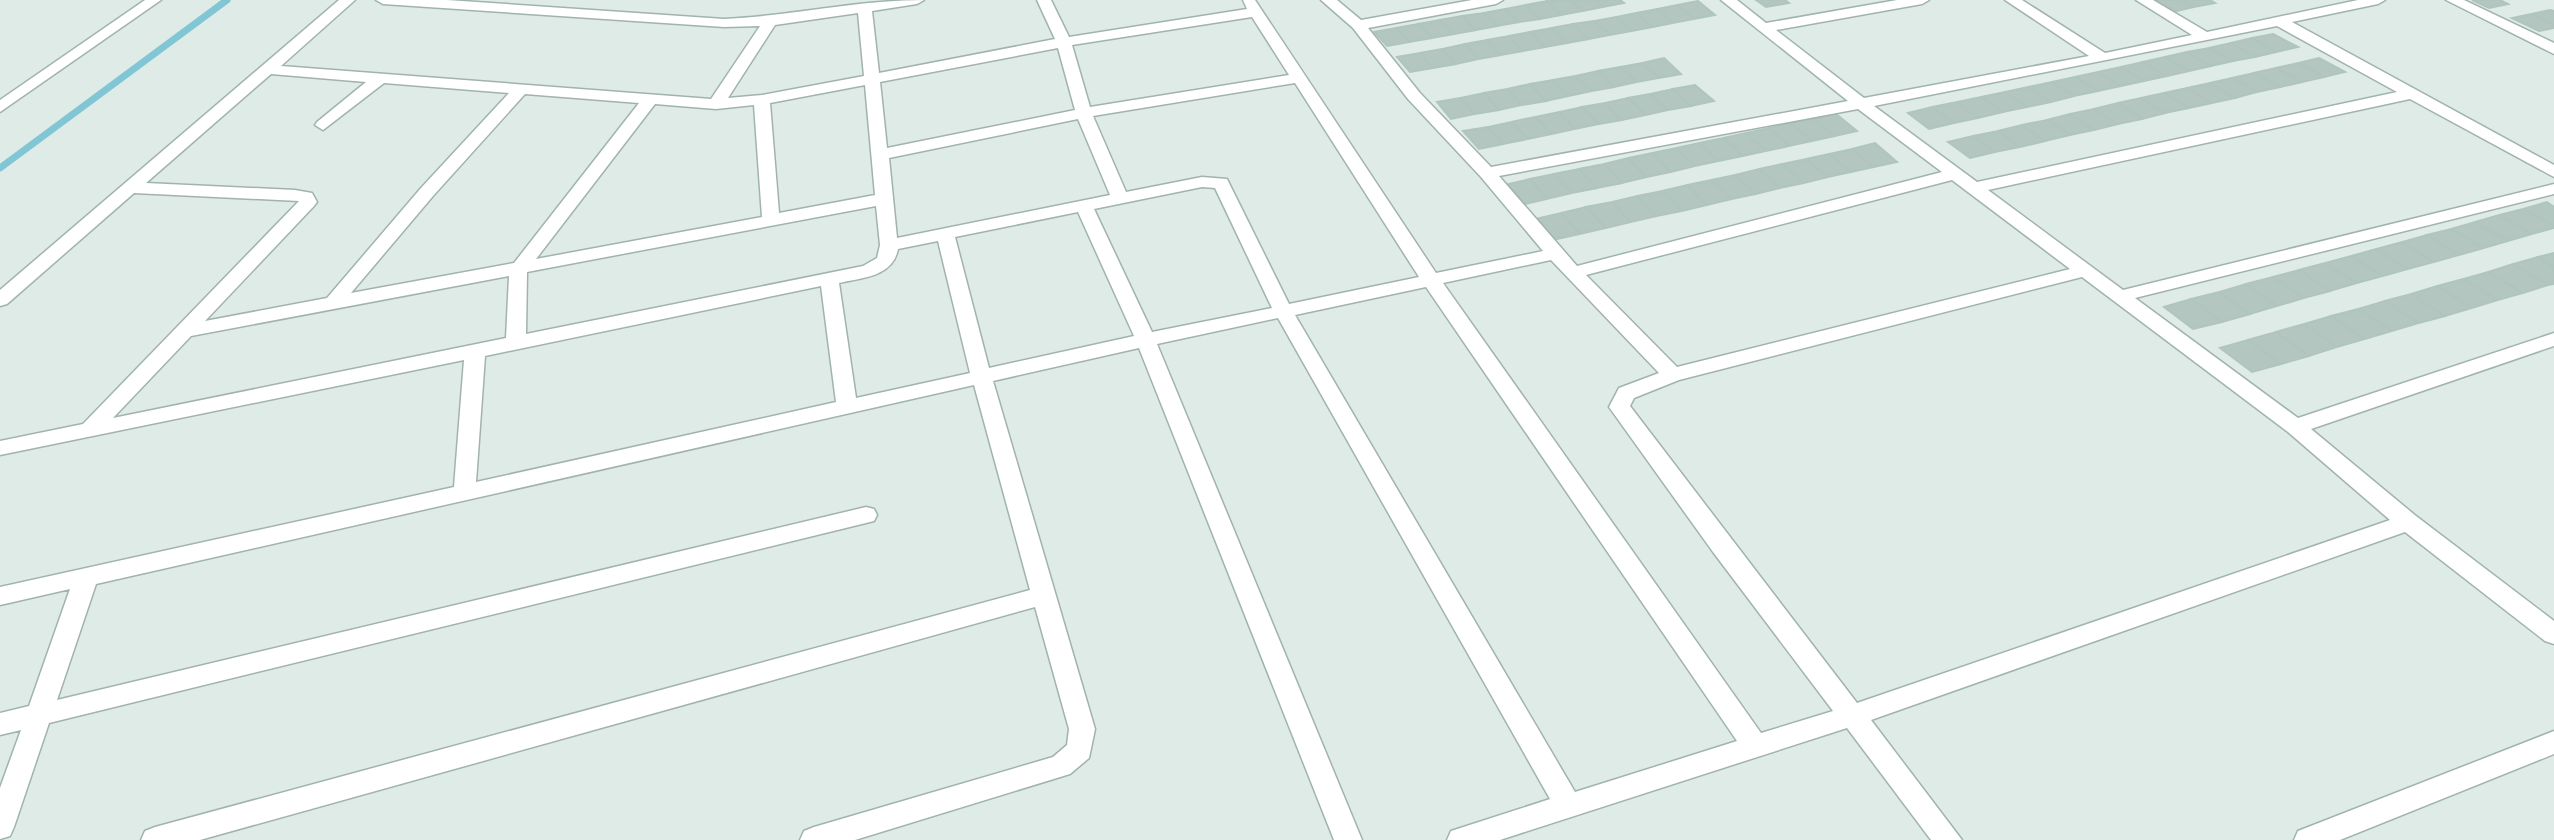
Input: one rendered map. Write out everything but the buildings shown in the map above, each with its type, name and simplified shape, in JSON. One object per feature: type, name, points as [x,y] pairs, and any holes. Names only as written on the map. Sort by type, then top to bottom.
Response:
[{"type":"street","points":[[0,107],[154,0]]},
{"type":"street","points":[[0,300],[348,0]]},
{"type":"street","points":[[383,0],[724,23],[771,20],[917,0]]},
{"type":"street","points":[[1044,0],[1064,42],[1084,113],[1121,200]]},
{"type":"street","points":[[1328,0],[1358,26],[1414,96],[1487,173],[1555,254],[1673,375]]},
{"type":"street","points":[[1358,26],[1496,0]]},
{"type":"street","points":[[1728,0],[1954,174],[2295,427],[2408,522],[2554,634]]},
{"type":"street","points":[[1762,27],[1922,0]]},
{"type":"street","points":[[2012,0],[2103,58]]},
{"type":"street","points":[[2143,0],[2204,36]]},
{"type":"street","points":[[1487,173],[2103,58],[2378,0]]},
{"type":"street","points":[[2453,0],[2554,49]]},
{"type":"street","points":[[265,69],[649,101],[716,104],[762,100],[873,80],[1252,6],[1430,279],[1755,746]]},
{"type":"street","points":[[0,448],[829,279],[882,265],[889,256],[889,245],[865,8]]},
{"type":"street","points":[[716,104],[771,20]]},
{"type":"street","points":[[2279,21],[2554,172]]},
{"type":"street","points":[[323,125],[380,78]]},
{"type":"street","points":[[878,155],[1084,113],[1297,78]]},
{"type":"street","points":[[333,303],[427,192],[521,89]]},
{"type":"street","points":[[1973,188],[2412,94]]},
{"type":"street","points":[[762,100],[771,220]]},
{"type":"street","points":[[516,343],[518,270],[649,101]]},
{"type":"street","points":[[1575,272],[1954,174]]},
{"type":"street","points":[[889,245],[946,236],[1202,182],[1221,183],[1283,311],[1568,805]]},
{"type":"street","points":[[90,429],[308,202],[306,197],[295,195],[132,188]]},
{"type":"street","points":[[2121,296],[2554,189]]},
{"type":"street","points":[[184,331],[884,199]]},
{"type":"street","points":[[1084,207],[1146,340],[1348,840]]},
{"type":"street","points":[[814,840],[1061,766],[1080,750],[1082,729],[982,379],[946,236]]},
{"type":"street","points":[[0,596],[982,379],[1146,340],[1555,254]]},
{"type":"street","points":[[1948,840],[1851,716],[1619,407],[1626,393],[1673,375],[2087,271]]},
{"type":"street","points":[[829,279],[847,407]]},
{"type":"street","points":[[2295,427],[2554,339]]},
{"type":"street","points":[[464,494],[475,350]]},
{"type":"street","points":[[0,724],[866,515]]},
{"type":"street","points":[[1461,840],[1851,716],[2408,522]]},
{"type":"street","points":[[0,827],[86,578]]},
{"type":"street","points":[[155,840],[1043,596]]},
{"type":"street","points":[[2308,840],[2554,742]]},
{"type":"waterway","points":[[0,168],[227,0]]}]
